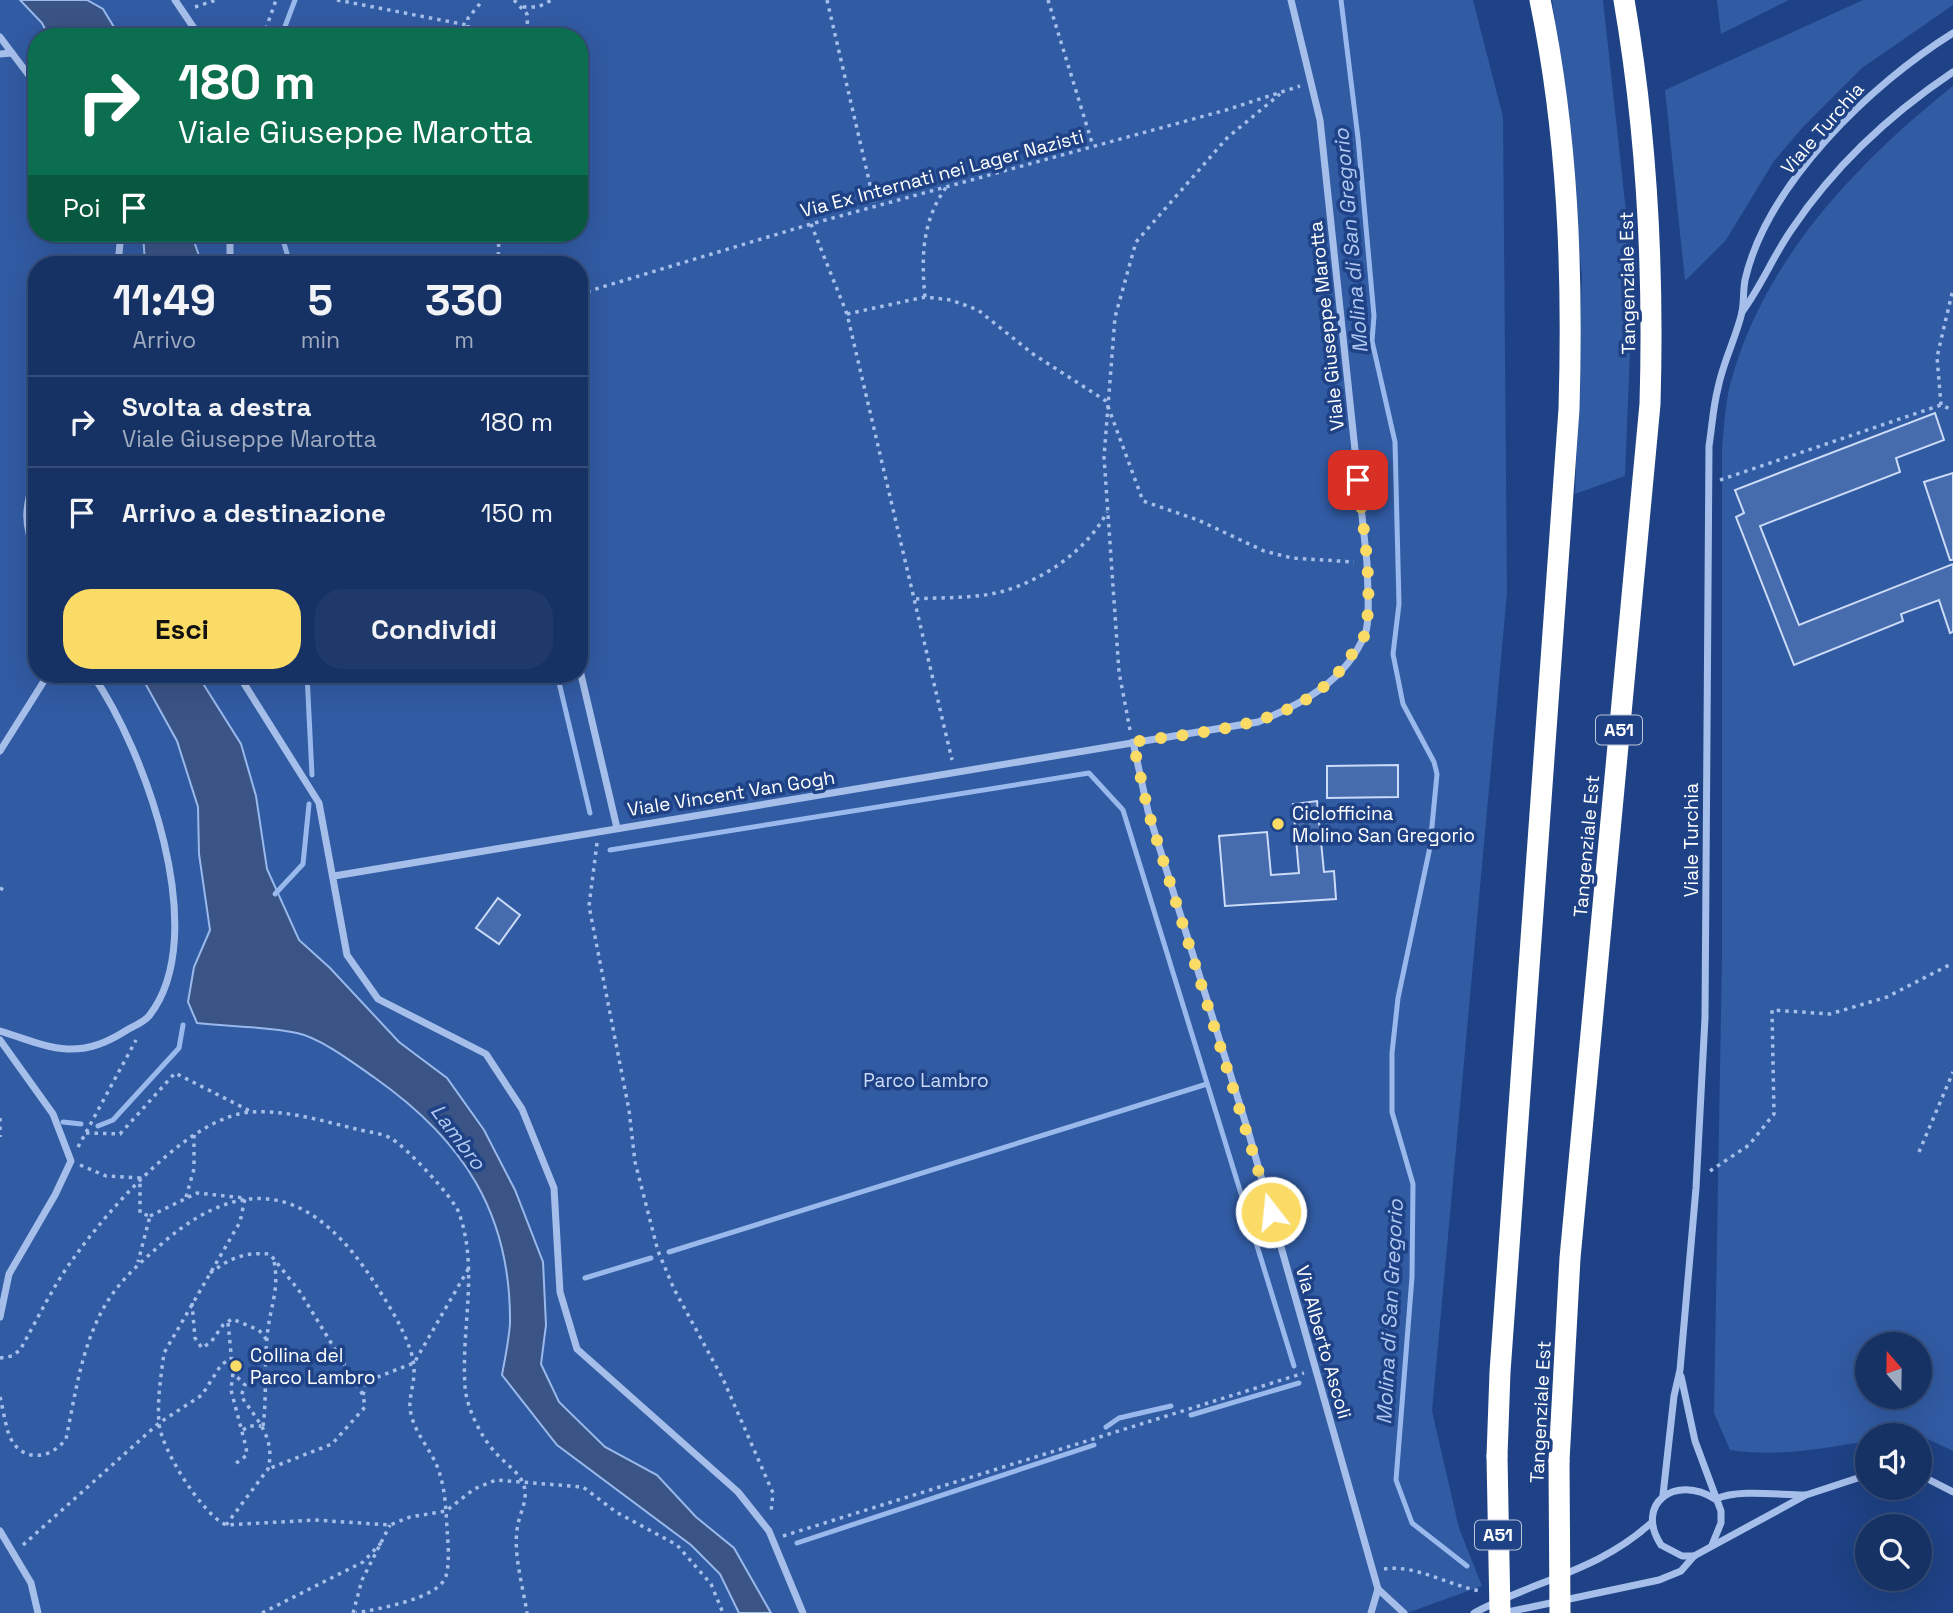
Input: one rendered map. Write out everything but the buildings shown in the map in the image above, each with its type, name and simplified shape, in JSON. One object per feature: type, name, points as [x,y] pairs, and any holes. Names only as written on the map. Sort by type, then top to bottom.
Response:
[{"type":"highway","name":"Tangenziale Est","points":[[1501,1613],[1497,1457],[1501,1359],[1569,409],[1571,327],[1567,197],[1558,104],[1540,0]]},
{"type":"highway","name":"Tangenziale Est","points":[[1560,1613],[1559,1461],[1570,1258],[1650,404],[1652,331],[1647,183],[1624,0]]},
{"type":"street","points":[[175,0],[194,28]]},
{"type":"street","name":"Viale Giuseppe Marotta","points":[[1133,742],[1258,722],[1299,705],[1337,677],[1366,633],[1367,564],[1320,120],[1313,82],[1291,0]]},
{"type":"street","name":"Viale Turchia","points":[[1663,1495],[1674,1396],[1680,1370],[1696,1188],[1705,1018],[1709,446],[1718,388],[1742,313],[1746,280],[1765,228],[1801,170],[1850,115],[1876,91],[1928,48],[1953,33]]},
{"type":"street","points":[[0,37],[28,74]]},
{"type":"street","points":[[0,54],[12,53]]},
{"type":"street","name":"Viale Turchia","points":[[1742,313],[1763,284],[1790,232],[1850,156],[1882,124],[1953,72]]},
{"type":"street","points":[[28,500],[28,535]]},
{"type":"street","points":[[0,751],[43,683]]},
{"type":"street","points":[[0,1031],[66,1049],[104,1044],[148,1018],[164,990],[172,954],[173,909],[168,854],[146,780],[97,683]]},
{"type":"street","points":[[245,683],[319,803],[346,955],[378,999],[486,1054],[522,1108],[554,1188],[561,1292],[578,1349],[738,1492],[769,1531],[803,1613]]},
{"type":"street","points":[[583,683],[617,828]]},
{"type":"street","name":"Viale Vincent Van Gogh","points":[[334,876],[1133,742]]},
{"type":"street","name":"Via Alberto Ascoli","points":[[1133,742],[1148,811],[1249,1134],[1378,1589]]},
{"type":"street","points":[[0,1040],[53,1114],[71,1161],[55,1195],[9,1274],[0,1317]]},
{"type":"street","name":"Viale Turchia","points":[[1680,1370],[1695,1441],[1716,1499]]},
{"type":"street","points":[[1501,1613],[1532,1609],[1651,1583],[1681,1571],[1694,1556],[1806,1494],[1855,1479]]},
{"type":"street","points":[[1932,1481],[1953,1492]]},
{"type":"street","points":[[1474,1613],[1591,1565],[1631,1541],[1651,1522],[1657,1503],[1663,1495],[1682,1487],[1702,1491],[1716,1499],[1721,1511],[1721,1523],[1716,1541],[1709,1548]]},
{"type":"street","points":[[1716,1499],[1730,1492],[1806,1494]]},
{"type":"street","points":[[1651,1522],[1661,1545],[1682,1556],[1694,1556]]},
{"type":"street","points":[[0,1531],[30,1583],[38,1613]]},
{"type":"street","points":[[1371,1613],[1378,1589],[1404,1613]]},
{"type":"path","points":[[183,11],[216,0]]},
{"type":"path","points":[[266,28],[276,0]]},
{"type":"path","points":[[337,0],[467,24]]},
{"type":"path","points":[[473,0],[476,5]]},
{"type":"path","points":[[467,28],[476,5],[483,0]]},
{"type":"path","points":[[514,0],[523,7],[530,22],[529,28]]},
{"type":"path","points":[[523,7],[538,7],[552,0]]},
{"type":"path","points":[[827,0],[876,206]]},
{"type":"path","points":[[1048,0],[1093,146]]},
{"type":"path","name":"Via Ex Internati nei Lager Nazisti","points":[[588,291],[811,224],[1313,82]]},
{"type":"path","points":[[1133,742],[1119,672],[1104,457],[1106,401],[1115,317],[1136,242],[1227,138],[1281,93]]},
{"type":"path","points":[[925,297],[925,229],[935,202],[947,186]]},
{"type":"path","points":[[811,224],[847,314],[955,772]]},
{"type":"path","points":[[1941,405],[1937,357],[1953,289]]},
{"type":"path","points":[[847,314],[925,297],[951,300],[978,310],[1033,354],[1106,401],[1143,501],[1198,520],[1264,551],[1292,558],[1367,564]]},
{"type":"path","points":[[1710,484],[1941,405],[1953,410]]},
{"type":"path","points":[[916,599],[1005,591],[1046,574],[1099,528],[1108,511]]},
{"type":"path","points":[[599,831],[589,906],[629,1110],[635,1162],[658,1251],[674,1289],[723,1379],[773,1493],[769,1531]]},
{"type":"path","points":[[0,888],[6,891]]},
{"type":"path","points":[[1696,1188],[1707,1172],[1749,1145],[1774,1114],[1772,1010],[1830,1014],[1887,997],[1953,963]]},
{"type":"path","points":[[140,1178],[106,1176],[71,1161],[148,1018]]},
{"type":"path","points":[[1919,1152],[1953,1072]]},
{"type":"path","points":[[86,1133],[120,1134],[175,1073],[251,1112]]},
{"type":"path","points":[[0,1358],[12,1356],[20,1350],[72,1259],[140,1178],[194,1134],[223,1119],[251,1112],[304,1117],[392,1138],[447,1193],[458,1211],[470,1266],[465,1388],[482,1433],[495,1453],[507,1462],[522,1482],[525,1505],[518,1525],[517,1543],[527,1613]]},
{"type":"path","points":[[0,1118],[0,1137]]},
{"type":"path","points":[[186,1197],[194,1169],[194,1134]]},
{"type":"path","points":[[140,1178],[140,1213],[150,1216],[197,1193],[246,1198],[274,1197],[299,1205],[359,1259],[390,1307],[414,1363],[416,1378],[410,1413],[442,1478],[448,1559],[445,1578],[439,1588],[393,1606],[354,1613],[362,1580],[390,1525]]},
{"type":"path","points":[[0,1397],[10,1436],[21,1451],[38,1457],[58,1450],[66,1438],[89,1340],[109,1300],[137,1264],[174,1233],[207,1212],[246,1198]]},
{"type":"path","points":[[246,1198],[240,1222],[164,1353],[159,1423],[165,1445],[216,1521],[226,1525],[315,1520],[390,1525],[410,1517],[446,1511],[474,1489],[496,1480],[583,1487],[616,1512],[677,1545],[711,1584],[723,1613]]},
{"type":"path","points":[[137,1264],[150,1216]]},
{"type":"path","points":[[208,1274],[233,1257],[248,1252],[270,1254],[300,1292],[363,1395],[365,1407],[332,1444],[268,1469],[226,1525]]},
{"type":"path","points":[[263,1426],[267,1401],[266,1339],[278,1282],[274,1259]]},
{"type":"path","points":[[363,1395],[367,1381],[414,1363],[470,1266]]},
{"type":"path","points":[[192,1301],[195,1338],[202,1348],[232,1319],[238,1319],[249,1329],[259,1331],[266,1339]]},
{"type":"path","points":[[228,1323],[233,1373],[231,1390],[247,1455],[235,1464]]},
{"type":"path","points":[[259,1331],[268,1324]]},
{"type":"path","points":[[12,1552],[59,1515],[159,1423],[202,1395],[221,1365],[230,1359]]},
{"type":"path","points":[[773,1540],[1316,1369]]},
{"type":"path","points":[[233,1373],[245,1385],[241,1396],[263,1426],[269,1442],[268,1469]]},
{"type":"path","points":[[243,1430],[255,1425],[263,1426]]},
{"type":"path","points":[[262,1613],[363,1562],[382,1542]]},
{"type":"path","points":[[1373,1571],[1397,1567],[1414,1569],[1441,1582],[1489,1593]]},
{"type":"green space","name":"Parco Lambro","points":[[0,0],[1473,0],[1503,117],[1507,593],[1432,1411],[1459,1528],[1482,1586],[1407,1613],[0,1613]]},
{"type":"green space","points":[[1552,0],[1603,0],[1633,276],[1625,476],[1575,494],[1582,277],[1565,96]]},
{"type":"green space","points":[[1717,0],[1789,0],[1721,34]]},
{"type":"green space","points":[[1863,0],[1953,0],[1953,5],[1862,68],[1803,127],[1774,161],[1726,240],[1685,281],[1665,90]]},
{"type":"green space","points":[[1953,86],[1953,1451],[1932,1441],[1932,1423],[1855,1423],[1855,1443],[1798,1451],[1747,1452],[1730,1450],[1714,1413],[1722,955],[1722,449],[1727,400],[1745,340],[1765,297],[1789,257],[1817,218],[1882,148]]},
{"type":"water","points":[[20,0],[87,0],[103,9],[115,28],[44,28]]},
{"type":"water","points":[[144,242],[194,242],[199,256],[144,256]]},
{"type":"water","name":"Lambro","points":[[145,683],[203,683],[241,744],[256,796],[267,869],[299,940],[330,968],[399,1042],[447,1078],[484,1130],[515,1190],[543,1262],[546,1325],[541,1364],[559,1402],[605,1447],[657,1475],[696,1517],[734,1548],[771,1613],[739,1613],[720,1574],[691,1545],[557,1445],[502,1375],[510,1323],[508,1283],[502,1247],[491,1213],[476,1182],[457,1154],[433,1127],[375,1078],[316,1040],[285,1031],[197,1023],[188,1002],[194,967],[210,930],[199,854],[198,807],[177,741]]},
{"type":"waterway","points":[[284,28],[295,0]]},
{"type":"waterway","name":"Molina di San Gregorio","points":[[1341,0],[1358,138],[1374,316],[1372,341],[1395,442],[1399,604],[1393,654],[1403,704],[1434,762],[1437,774],[1430,847],[1398,998],[1392,1053],[1392,1112],[1413,1184],[1412,1277],[1396,1480],[1412,1523],[1467,1566]]},
{"type":"waterway","points":[[284,242],[288,256]]},
{"type":"waterway","points":[[307,683],[312,775]]},
{"type":"waterway","points":[[559,683],[590,813]]},
{"type":"waterway","points":[[610,850],[1089,773],[1123,810],[1294,1366]]},
{"type":"waterway","points":[[275,894],[303,864],[309,804]]},
{"type":"waterway","points":[[98,1126],[113,1120],[179,1048],[183,1025]]},
{"type":"waterway","points":[[669,1252],[1207,1084]]},
{"type":"waterway","points":[[63,1122],[81,1124]]},
{"type":"waterway","points":[[585,1278],[651,1258]]},
{"type":"waterway","points":[[1191,1415],[1299,1383]]},
{"type":"waterway","points":[[1106,1427],[1119,1418],[1171,1406]]},
{"type":"waterway","points":[[797,1543],[1094,1445]]},
{"type":"place","name":"Ciclofficina Molino San Gregorio","points":[[1278,824]]},
{"type":"place","name":"Collina del Parco Lambro","points":[[236,1366]]},
{"type":"route","points":[[1271,1212],[1148,811],[1133,742],[1258,722],[1299,705],[1337,677],[1366,633],[1367,564],[1358,480]]}]
